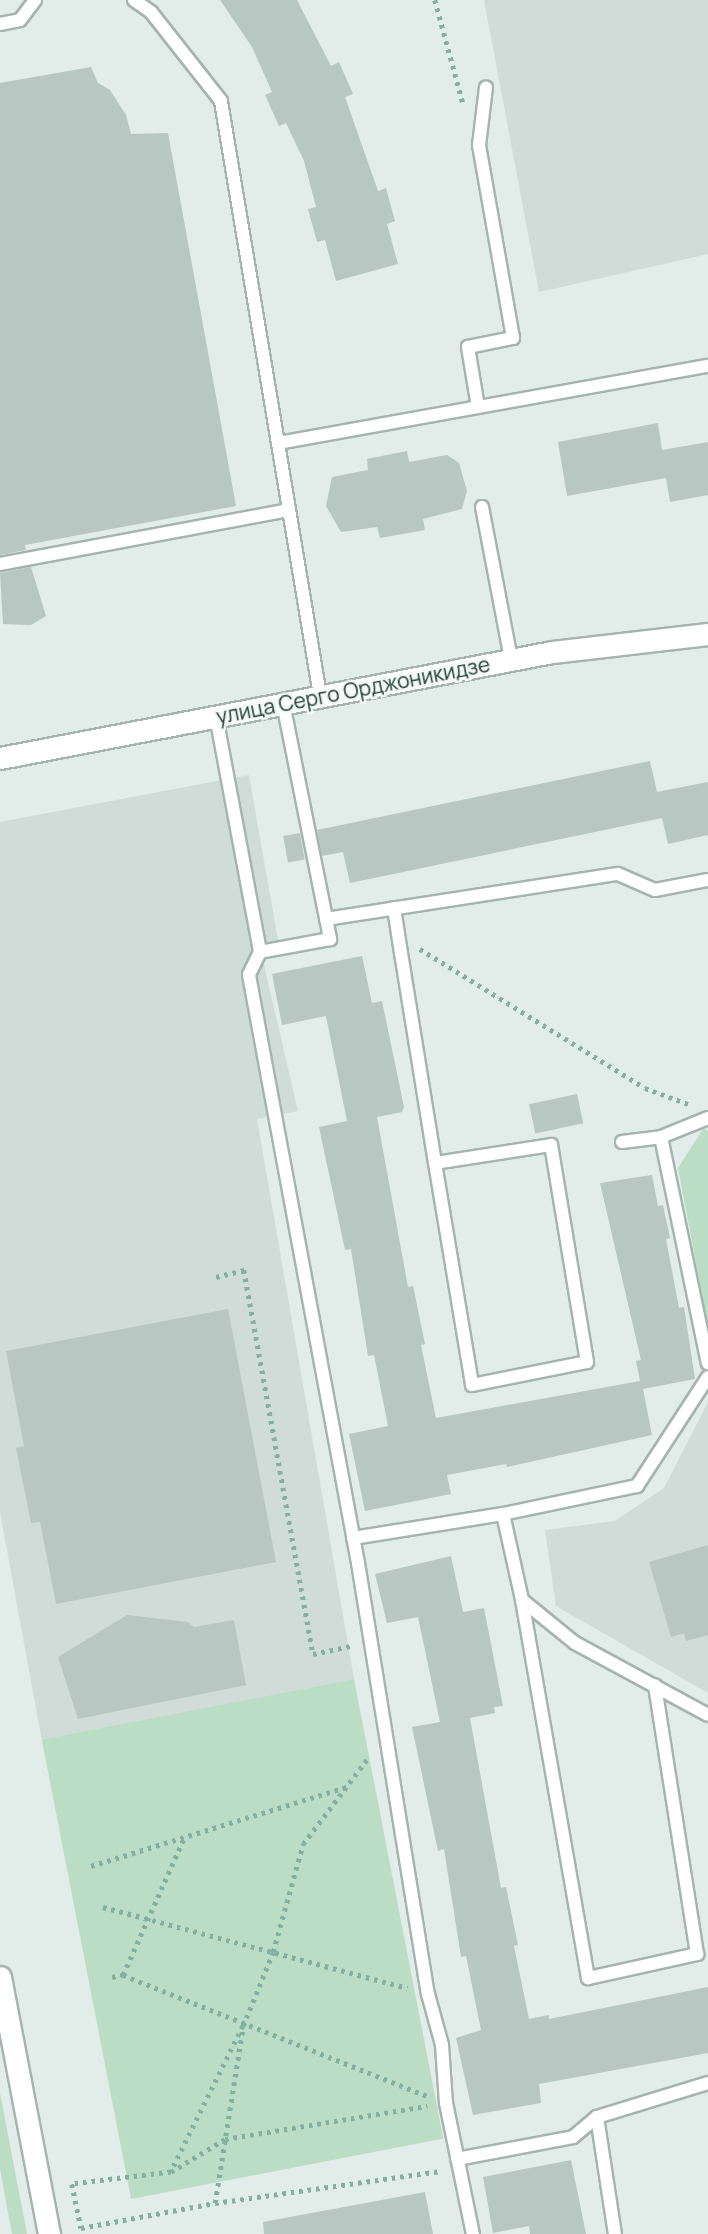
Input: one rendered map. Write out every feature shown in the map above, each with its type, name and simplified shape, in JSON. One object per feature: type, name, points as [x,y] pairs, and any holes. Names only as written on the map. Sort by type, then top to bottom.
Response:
[{"type":"street","name":"улица Серго Орджоникидзе","points":[[0,758],[511,659],[708,634]]},
{"type":"street","points":[[0,1977],[49,2234]]},
{"type":"lane","points":[[0,24],[20,20],[35,0]]},
{"type":"lane","points":[[134,0],[151,12],[221,101],[320,696]]},
{"type":"lane","points":[[478,407],[468,347],[513,338],[479,145],[486,87]]},
{"type":"lane","points":[[278,443],[708,366]]},
{"type":"lane","points":[[482,507],[511,659]]},
{"type":"lane","points":[[0,564],[289,510]]},
{"type":"lane","points":[[260,952],[330,939],[283,703]]},
{"type":"lane","points":[[216,716],[260,952],[249,975],[372,1642],[428,1994],[442,2045],[446,2103],[473,2234]]},
{"type":"lane","points":[[326,919],[618,874],[655,890],[708,880]]},
{"type":"lane","points":[[394,908],[435,1163],[472,1385],[587,1362],[551,1145],[435,1163]]},
{"type":"lane","points":[[622,1142],[661,1137],[708,1118]]},
{"type":"lane","points":[[661,1137],[708,1363]]},
{"type":"lane","points":[[353,1538],[503,1514],[638,1486],[708,1377]]},
{"type":"lane","points":[[503,1514],[522,1600],[588,1978],[697,1954],[655,1685]]},
{"type":"lane","points":[[522,1600],[575,1643],[708,1715]]},
{"type":"lane","points":[[459,2163],[573,2137],[597,2117],[708,2083]]},
{"type":"lane","points":[[597,2117],[615,2234]]},
{"type":"path","points":[[435,0],[459,97],[480,132]]},
{"type":"path","points":[[398,935],[645,1088],[695,1107]]},
{"type":"path","points":[[216,1276],[244,1270],[313,1654],[372,1642]]},
{"type":"path","points":[[171,2172],[243,2026],[273,1952],[303,1844],[351,1785],[386,1727]]},
{"type":"path","points":[[90,1866],[351,1785]]},
{"type":"path","points":[[123,1975],[185,1837]]},
{"type":"path","points":[[103,1907],[428,1994]]},
{"type":"path","points":[[112,1977],[123,1975],[243,2026],[446,2103]]},
{"type":"path","points":[[215,2203],[243,2026]]},
{"type":"path","points":[[446,2103],[225,2139],[171,2172],[72,2183],[82,2228],[459,2163]]},
{"type":"shaded area","points":[[484,0],[708,0],[708,254],[539,292]]},
{"type":"shaded area","points":[[249,775],[279,946],[260,948],[298,1111],[257,1119],[354,1679],[42,1741],[0,1512],[0,822]]},
{"type":"shaded area","points":[[708,1402],[708,1693],[556,1606],[545,1530],[615,1521],[664,1488]]},
{"type":"green space","points":[[703,1129],[708,1131],[708,1327],[678,1168]]},
{"type":"green space","points":[[354,1679],[443,2138],[131,2199],[42,1740]]},
{"type":"green space","points":[[0,2093],[27,2234],[12,2234],[0,2169]]},
{"type":"building","points":[[220,0],[297,0],[331,66],[339,62],[353,94],[345,97],[378,191],[386,188],[395,221],[387,224],[398,264],[336,281],[325,240],[317,242],[308,209],[316,207],[304,161],[286,123],[279,126],[265,95],[272,92],[252,47]]},
{"type":"building","points":[[91,67],[98,83],[110,90],[126,115],[131,134],[168,133],[236,506],[25,545],[26,550],[0,555],[0,83]]},
{"type":"building","points":[[658,423],[662,450],[708,442],[708,495],[670,502],[666,478],[567,496],[558,442]]},
{"type":"building","points":[[407,451],[409,462],[447,455],[459,463],[467,491],[462,509],[423,519],[425,530],[380,538],[377,527],[341,532],[326,506],[332,477],[368,470],[367,459]]},
{"type":"building","points":[[31,567],[46,616],[31,625],[3,624],[0,573]]},
{"type":"building","points":[[650,761],[657,792],[708,782],[708,835],[668,844],[662,818],[350,883],[343,852],[322,856],[317,830]]},
{"type":"building","points":[[300,833],[305,860],[288,863],[283,836]]},
{"type":"building","points":[[362,956],[372,1003],[382,1001],[404,1107],[402,1112],[377,1117],[408,1287],[413,1286],[425,1344],[421,1345],[436,1418],[640,1381],[636,1361],[641,1360],[600,1183],[652,1175],[658,1206],[663,1205],[670,1238],[666,1239],[679,1308],[684,1307],[695,1379],[643,1389],[652,1435],[507,1467],[506,1464],[447,1475],[451,1494],[365,1511],[349,1434],[388,1426],[374,1355],[368,1356],[351,1249],[345,1250],[319,1127],[347,1121],[326,1016],[282,1025],[272,974]]},
{"type":"building","points":[[577,1094],[583,1123],[535,1134],[529,1104]]},
{"type":"building","points":[[228,1309],[276,1562],[56,1604],[40,1522],[31,1523],[16,1448],[24,1446],[6,1351]]},
{"type":"building","points":[[708,1545],[708,1635],[686,1641],[684,1633],[671,1637],[649,1562]]},
{"type":"building","points":[[451,1556],[463,1612],[484,1608],[503,1706],[494,1707],[495,1713],[470,1718],[501,1888],[506,1887],[518,1945],[514,1946],[529,2019],[549,2015],[549,2019],[708,1987],[708,2053],[539,2084],[541,2103],[473,2115],[456,2038],[481,2030],[466,1956],[461,1957],[444,1849],[438,1851],[412,1727],[440,1722],[418,1617],[387,1623],[375,1574]]},
{"type":"building","points":[[127,1615],[188,1622],[194,1627],[234,1620],[246,1685],[78,1719],[58,1657]]},
{"type":"building","points":[[571,2160],[586,2234],[530,2234],[529,2226],[493,2233],[483,2177]]},
{"type":"building","points":[[425,2192],[433,2234],[264,2234],[263,2222]]}]
